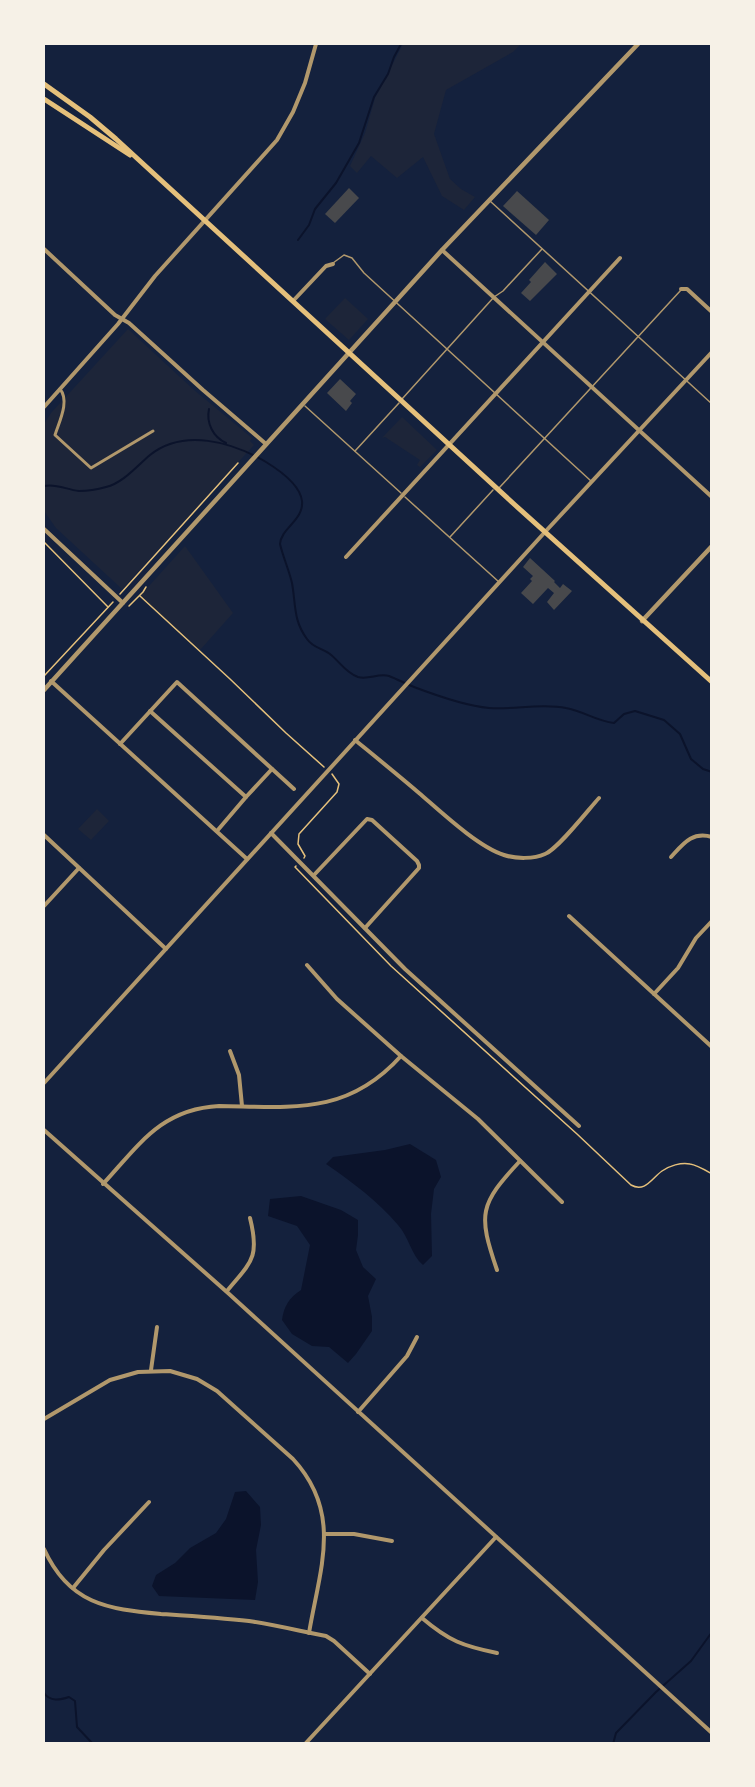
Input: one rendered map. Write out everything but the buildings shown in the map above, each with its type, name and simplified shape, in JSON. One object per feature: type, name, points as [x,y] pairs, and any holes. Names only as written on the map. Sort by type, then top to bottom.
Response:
[{"type":"main road","points":[[44,84],[95,121],[145,165],[711,682]]},
{"type":"main road","points":[[44,99],[145,165]]},
{"type":"street","points":[[44,407],[122,319],[155,276],[277,140],[305,83],[316,44]]},
{"type":"street","points":[[44,690],[442,250],[638,44]]},
{"type":"street","points":[[44,249],[115,315],[129,323],[266,444]]},
{"type":"street","points":[[442,250],[711,497]]},
{"type":"street","points":[[346,557],[620,258]]},
{"type":"street","points":[[293,301],[326,266],[333,264]]},
{"type":"street","points":[[681,289],[687,289],[711,312]]},
{"type":"street","points":[[44,1083],[711,352]]},
{"type":"street","points":[[60,389],[64,395],[64,404],[55,435],[91,468],[153,431]]},
{"type":"street","points":[[44,529],[123,603]]},
{"type":"street","points":[[642,621],[711,546]]},
{"type":"street","points":[[51,681],[247,859]]},
{"type":"street","points":[[120,744],[177,682],[294,789]]},
{"type":"street","points":[[150,711],[246,797]]},
{"type":"street","points":[[355,740],[452,821],[486,846],[504,855],[520,857],[547,854],[599,798]]},
{"type":"street","points":[[217,831],[272,769]]},
{"type":"street","points":[[314,875],[367,819],[372,820],[417,861],[420,865],[418,869],[365,928]]},
{"type":"street","points":[[271,832],[405,969],[579,1126]]},
{"type":"street","points":[[44,835],[166,949]]},
{"type":"street","points":[[671,857],[683,844],[696,836],[711,837]]},
{"type":"street","points":[[44,906],[79,867]]},
{"type":"street","points":[[569,916],[711,1047]]},
{"type":"street","points":[[654,994],[678,968],[696,938],[711,921]]},
{"type":"street","points":[[307,965],[337,999],[400,1056],[478,1119],[562,1202]]},
{"type":"street","points":[[230,1051],[239,1076],[242,1106]]},
{"type":"street","points":[[103,1184],[150,1134],[172,1116],[206,1106],[300,1107],[336,1100],[370,1084],[390,1068],[400,1056]]},
{"type":"street","points":[[44,1130],[226,1291],[711,1733]]},
{"type":"street","points":[[497,1270],[486,1236],[485,1213],[493,1192],[520,1161]]},
{"type":"street","points":[[226,1291],[252,1258],[255,1239],[250,1218]]},
{"type":"street","points":[[151,1370],[157,1327]]},
{"type":"street","points":[[358,1412],[407,1356],[417,1337]]},
{"type":"street","points":[[44,1419],[110,1380],[131,1373],[151,1370],[184,1374],[209,1386],[293,1459],[303,1470],[318,1496],[325,1534],[309,1633]]},
{"type":"street","points":[[73,1588],[104,1550],[149,1502]]},
{"type":"street","points":[[325,1534],[354,1534],[392,1541]]},
{"type":"street","points":[[305,1743],[496,1537]]},
{"type":"street","points":[[44,1549],[56,1571],[73,1588],[90,1600],[114,1609],[249,1621],[326,1636],[370,1674]]},
{"type":"street","points":[[422,1618],[454,1642],[497,1653]]},
{"type":"lane","points":[[489,200],[711,404]]},
{"type":"lane","points":[[355,451],[494,297],[503,291],[543,248]]},
{"type":"lane","points":[[333,264],[340,257],[348,256],[591,481]]},
{"type":"lane","points":[[449,537],[545,438],[681,289]]},
{"type":"lane","points":[[302,403],[499,583]]},
{"type":"path","points":[[44,676],[238,463]]},
{"type":"path","points":[[44,542],[114,612]]},
{"type":"path","points":[[124,611],[146,587]]},
{"type":"path","points":[[140,596],[338,781],[338,790],[299,834],[298,844],[305,856],[295,867],[391,966],[635,1188],[643,1187],[670,1167],[684,1164],[697,1166],[711,1174]]},
{"type":"shaded area","points":[[403,44],[521,44],[513,52],[446,90],[434,134],[450,179],[475,197],[464,210],[442,196],[423,157],[397,178],[371,156],[357,173],[350,166],[365,133],[375,98]]},
{"type":"shaded area","points":[[345,298],[368,319],[349,340],[325,319]]},
{"type":"shaded area","points":[[128,329],[194,390],[252,438],[250,441],[254,445],[122,589],[56,528],[44,511],[44,424],[51,413]]},
{"type":"shaded area","points":[[402,417],[437,450],[420,467],[417,465],[420,460],[385,437],[382,438]]},
{"type":"shaded area","points":[[185,546],[233,613],[200,650],[140,596]]},
{"type":"shaded area","points":[[97,809],[109,821],[91,840],[78,829]]},
{"type":"shaded area","points":[[410,1144],[436,1160],[441,1177],[434,1189],[431,1214],[432,1256],[423,1265],[402,1230],[390,1216],[364,1192],[326,1164],[333,1157]]},
{"type":"shaded area","points":[[301,1196],[341,1210],[358,1220],[356,1250],[363,1267],[376,1279],[368,1296],[372,1331],[348,1363],[329,1347],[312,1346],[292,1334],[282,1320],[288,1303],[301,1290],[310,1245],[297,1226],[268,1216],[270,1199]]},
{"type":"shaded area","points":[[246,1491],[260,1507],[261,1525],[256,1550],[258,1582],[255,1600],[159,1596],[152,1586],[156,1575],[175,1563],[190,1548],[216,1533],[226,1519],[235,1492]]},
{"type":"waterway","points":[[298,240],[309,225],[315,209],[336,183],[359,143],[374,97],[388,74],[401,44]]},
{"type":"waterway","points":[[209,409],[212,429],[217,437],[226,443]]},
{"type":"waterway","points":[[44,486],[53,485],[79,491],[106,487],[124,478],[150,455],[178,442],[208,441],[253,455],[288,478],[297,489],[302,501],[300,513],[284,533],[280,544],[292,583],[297,619],[302,632],[309,642],[330,654],[350,673],[362,678],[389,676],[431,693],[480,707],[557,707],[572,709],[614,723],[624,714],[635,711],[664,720],[680,734],[691,759],[703,769],[712,772]]},
{"type":"waterway","points":[[613,1744],[616,1733],[656,1692],[691,1661],[712,1632]]},
{"type":"waterway","points":[[44,1693],[52,1699],[69,1697],[75,1701],[77,1727],[93,1744]]}]
